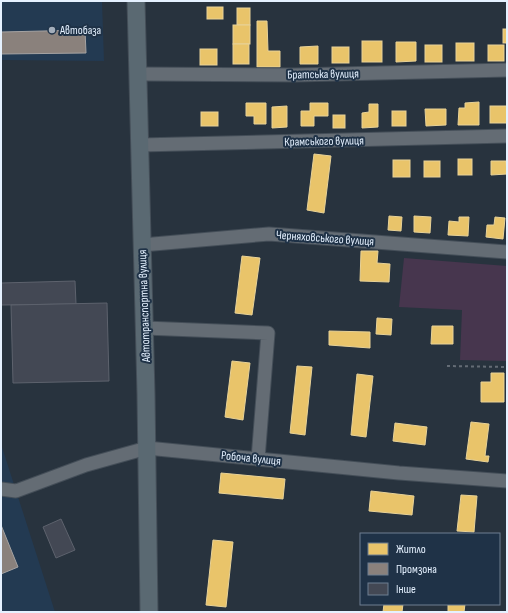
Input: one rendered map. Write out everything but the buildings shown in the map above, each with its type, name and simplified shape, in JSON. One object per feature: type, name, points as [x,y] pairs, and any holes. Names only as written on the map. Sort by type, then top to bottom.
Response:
[{"type":"main road","name":"Автотранспортна вулиця","points":[[136,1],[145,328],[149,612]]},
{"type":"street","name":"Братська вулиця","points":[[138,74],[295,75],[507,70]]},
{"type":"street","name":"Крамського вулиця","points":[[140,145],[507,136]]},
{"type":"street","name":"Черняховського вулиця","points":[[142,245],[269,234],[507,252]]},
{"type":"street","points":[[145,328],[268,333],[258,459]]},
{"type":"street","name":"Робоча вулиця","points":[[1,489],[16,492],[86,465],[147,448],[399,474],[507,481]]},
{"type":"path","points":[[447,366],[507,367]]},
{"type":"shaded area","name":"Автобаза","points":[[1,1],[102,1],[104,61],[1,60]]},
{"type":"shaded area","points":[[404,258],[507,266],[507,361],[460,360],[462,310],[399,307]]},
{"type":"shaded area","points":[[1,444],[55,612],[1,612]]},
{"type":"place","name":"Автобаза","points":[[52,30]]}]
